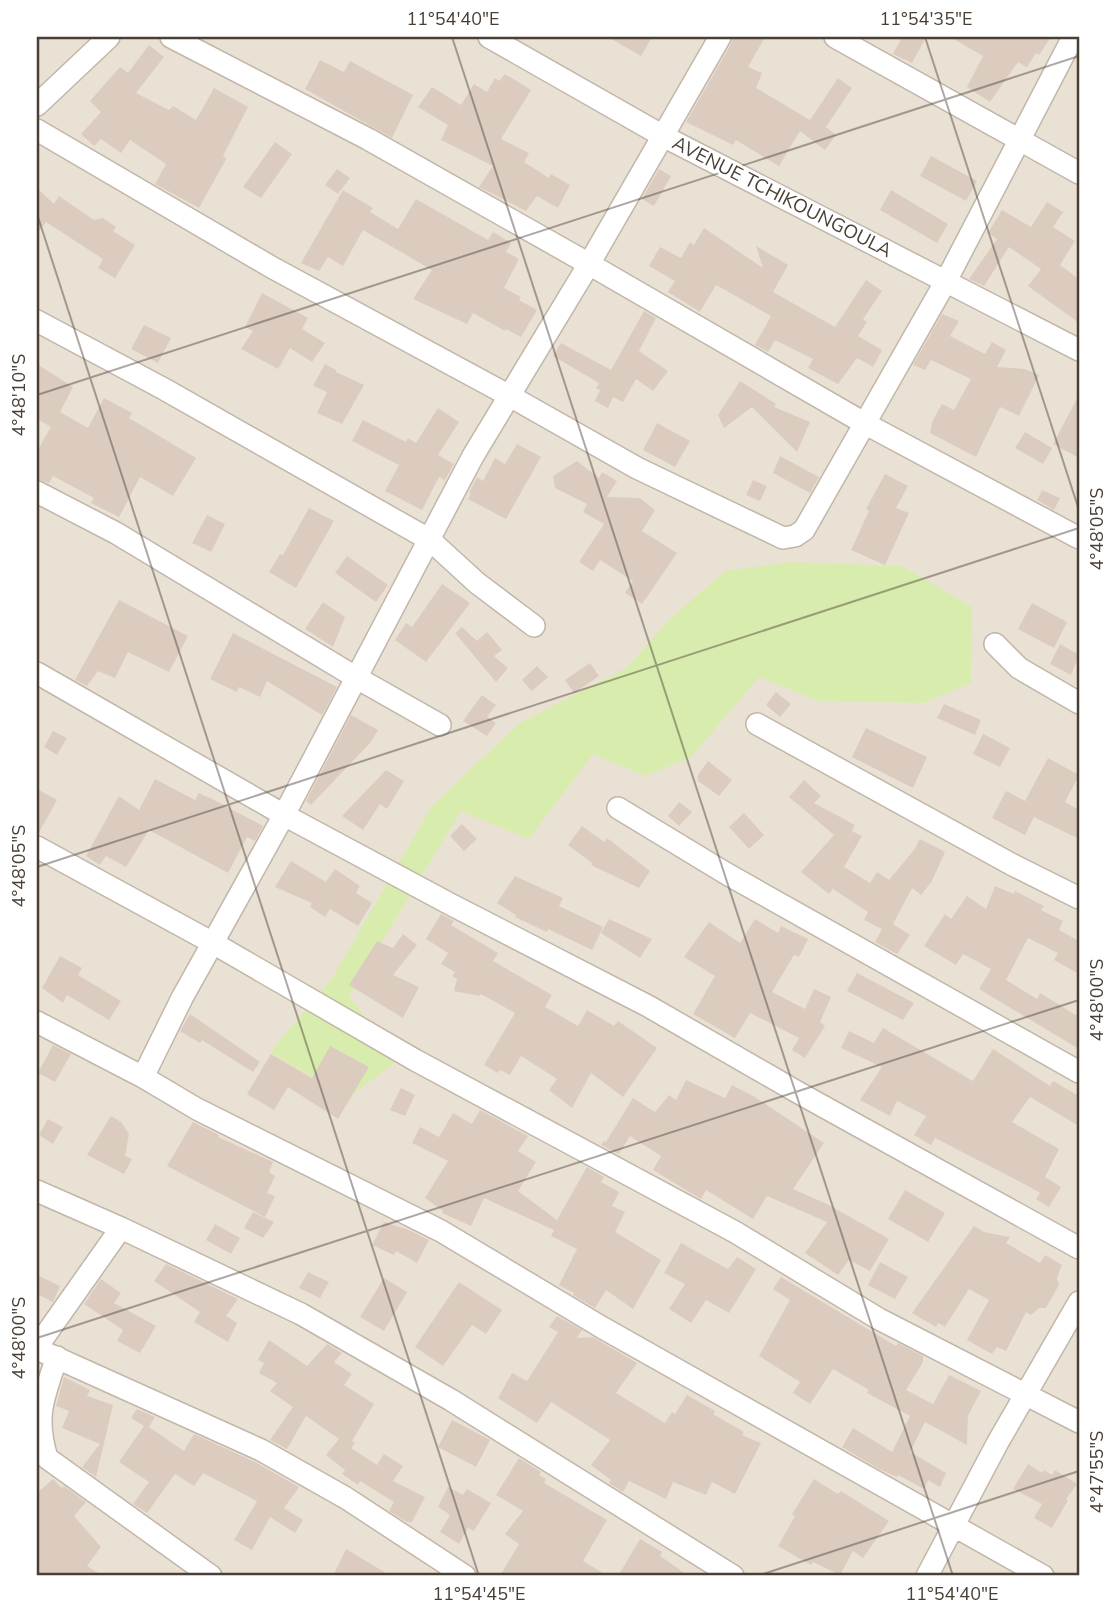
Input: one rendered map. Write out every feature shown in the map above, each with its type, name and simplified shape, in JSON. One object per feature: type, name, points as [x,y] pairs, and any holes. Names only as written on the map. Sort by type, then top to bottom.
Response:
[{"type":"street","points":[[37,106],[109,37]]},
{"type":"street","points":[[171,37],[368,139],[864,423],[1079,538]]},
{"type":"street","name":"AVENUE TCHIKOUNGOULA","points":[[489,37],[663,136],[1079,350]]},
{"type":"street","points":[[143,1077],[182,998],[284,815],[473,456],[589,264],[720,37]]},
{"type":"street","points":[[835,37],[1079,173]]},
{"type":"street","points":[[37,130],[273,268],[637,468],[783,537],[795,536],[804,530],[946,281],[1073,37]]},
{"type":"street","points":[[37,320],[430,540],[477,583],[534,626]]},
{"type":"street","points":[[37,492],[116,533],[440,725]]},
{"type":"street","points":[[995,644],[1019,668],[1079,703]]},
{"type":"street","points":[[37,673],[284,815],[648,1006],[1079,1248]]},
{"type":"street","points":[[757,724],[1011,864],[1079,898]]},
{"type":"street","points":[[618,808],[727,874],[1079,1072]]},
{"type":"street","points":[[37,847],[213,943],[415,1060],[734,1232],[879,1319],[1079,1422]]},
{"type":"street","points":[[37,1022],[143,1077],[197,1109],[441,1231],[603,1328],[1043,1576]]},
{"type":"street","points":[[37,1191],[301,1314],[452,1400],[733,1576]]},
{"type":"street","points":[[121,1228],[37,1348],[261,1450],[346,1498],[465,1576]]},
{"type":"street","points":[[927,1576],[998,1442],[1079,1302]]},
{"type":"street","points":[[57,1357],[41,1404],[42,1459],[202,1574]]},
{"type":"shaded area","points":[[37,37],[1079,37],[1079,1576],[37,1576]]},
{"type":"green space","points":[[791,562],[902,566],[972,607],[971,683],[923,703],[818,701],[759,677],[691,757],[645,776],[593,754],[529,839],[461,811],[349,996],[397,1061],[348,1098],[270,1052],[331,980],[432,806],[520,723],[626,668],[671,618],[725,571]]},
{"type":"building","points":[[608,37],[652,37],[641,56]]},
{"type":"building","points":[[733,37],[765,37],[748,67],[762,73],[756,88],[810,120],[838,78],[852,88],[826,127],[836,135],[825,150],[800,131],[779,166],[736,140],[733,145],[686,122]]},
{"type":"building","points":[[902,37],[926,37],[912,63],[893,54]]},
{"type":"building","points":[[950,37],[1051,37],[1027,67],[1018,62],[990,102],[967,87],[983,56]]},
{"type":"building","points":[[149,45],[164,57],[136,93],[169,110],[173,106],[196,120],[214,88],[248,107],[223,156],[225,161],[199,208],[155,184],[166,164],[130,140],[121,153],[101,139],[94,146],[81,134],[101,112],[90,101],[120,67],[128,73]]},
{"type":"building","points":[[320,60],[344,72],[350,61],[413,95],[392,138],[305,89]]},
{"type":"building","points":[[505,74],[531,90],[501,139],[529,153],[524,162],[549,178],[551,174],[570,185],[558,208],[537,196],[526,211],[479,187],[493,166],[441,140],[448,125],[418,107],[432,87],[461,105],[474,84],[487,92],[495,78],[499,81]]},
{"type":"building","points":[[275,142],[292,154],[261,198],[243,187]]},
{"type":"building","points":[[931,156],[977,181],[966,201],[920,176]]},
{"type":"building","points":[[337,169],[350,178],[338,194],[325,185]]},
{"type":"building","points":[[659,169],[671,176],[654,206],[642,199]]},
{"type":"building","points":[[37,188],[54,204],[59,196],[94,220],[103,218],[116,227],[113,231],[135,245],[115,278],[98,268],[103,259],[46,222],[37,234]]},
{"type":"building","points":[[343,190],[373,208],[370,212],[398,229],[416,199],[488,240],[493,232],[511,243],[506,252],[519,259],[504,288],[537,310],[521,337],[473,313],[467,324],[413,299],[432,270],[363,230],[343,266],[328,257],[319,271],[301,263]]},
{"type":"building","points":[[891,190],[948,224],[937,243],[880,210]]},
{"type":"building","points":[[1047,202],[1063,212],[1053,227],[1075,241],[1060,265],[1079,279],[1079,323],[1028,286],[1041,269],[1009,247],[984,286],[969,279],[997,239],[988,233],[1002,210],[1031,227]]},
{"type":"building","points":[[704,228],[763,268],[756,246],[788,265],[773,292],[835,327],[866,280],[882,291],[863,319],[867,322],[858,336],[882,350],[873,367],[857,358],[838,384],[808,368],[813,359],[775,340],[768,352],[755,345],[771,316],[716,285],[700,312],[668,292],[675,281],[649,266],[660,247],[681,258],[690,242],[694,245]]},
{"type":"building","points":[[262,293],[308,318],[302,329],[325,343],[312,362],[290,348],[278,369],[241,349],[253,331],[245,327]]},
{"type":"building","points":[[644,311],[656,318],[639,351],[668,371],[653,391],[636,379],[623,402],[613,397],[608,408],[595,401],[600,390],[596,388],[599,383],[553,356],[561,343],[611,370]]},
{"type":"building","points":[[942,314],[959,321],[950,336],[985,354],[992,342],[1006,350],[997,367],[1025,369],[1039,375],[1019,416],[1000,407],[976,457],[930,433],[932,422],[942,404],[954,410],[971,379],[931,360],[925,370],[913,365]]},
{"type":"building","points":[[144,325],[171,338],[158,363],[131,349]]},
{"type":"building","points":[[37,364],[73,387],[60,412],[88,428],[104,398],[132,413],[129,418],[196,458],[173,496],[140,477],[119,517],[91,503],[94,498],[53,476],[49,483],[37,479],[37,451],[51,427],[37,419]]},
{"type":"building","points":[[325,364],[364,385],[342,424],[317,413],[327,392],[313,386]]},
{"type":"building","points":[[740,381],[776,404],[774,407],[810,422],[797,452],[752,407],[724,428],[718,415]]},
{"type":"building","points":[[1079,395],[1079,458],[1053,444]]},
{"type":"building","points":[[438,408],[459,422],[438,455],[454,464],[445,480],[439,477],[422,510],[385,491],[399,465],[352,441],[363,420],[406,442],[408,438],[416,443]]},
{"type":"building","points":[[657,423],[690,441],[675,467],[643,450]]},
{"type":"building","points":[[1025,432],[1052,448],[1043,464],[1015,448]]},
{"type":"building","points":[[517,444],[541,457],[506,519],[468,499],[477,477],[483,481],[495,458],[505,464]]},
{"type":"building","points":[[780,456],[819,477],[810,493],[773,473]]},
{"type":"building","points":[[577,461],[599,478],[602,472],[617,481],[607,497],[640,498],[655,510],[642,531],[677,553],[642,604],[625,593],[633,581],[600,560],[593,571],[579,562],[604,524],[583,512],[587,504],[555,488],[553,476]]},
{"type":"building","points":[[885,474],[908,486],[896,508],[909,513],[885,565],[851,550],[869,511],[866,509]]},
{"type":"building","points":[[753,480],[767,486],[760,501],[746,495]]},
{"type":"building","points":[[1042,490],[1060,498],[1054,510],[1037,500]]},
{"type":"building","points":[[309,508],[334,521],[296,588],[269,572],[280,554],[283,555]]},
{"type":"building","points":[[207,515],[225,524],[211,552],[192,543]]},
{"type":"building","points":[[347,556],[388,585],[376,602],[335,573]]},
{"type":"building","points":[[442,584],[470,603],[426,662],[395,640],[406,623],[412,627]]},
{"type":"building","points":[[119,600],[188,636],[169,672],[128,652],[115,678],[98,671],[87,686],[75,680]]},
{"type":"building","points":[[323,602],[345,617],[333,647],[305,629]]},
{"type":"building","points":[[1032,603],[1067,622],[1054,648],[1018,629]]},
{"type":"building","points":[[462,627],[477,641],[487,632],[502,650],[494,656],[508,668],[496,682],[455,633]]},
{"type":"building","points":[[233,633],[337,687],[322,715],[267,681],[260,697],[239,687],[237,692],[210,679]]},
{"type":"building","points":[[1060,644],[1079,655],[1071,675],[1050,664]]},
{"type":"building","points":[[590,663],[599,676],[574,693],[565,680]]},
{"type":"building","points":[[537,666],[548,677],[532,691],[522,680]]},
{"type":"building","points":[[776,692],[791,704],[780,717],[766,705]]},
{"type":"building","points":[[482,695],[496,705],[487,717],[496,723],[487,736],[463,721]]},
{"type":"building","points":[[944,704],[981,720],[975,735],[937,718]]},
{"type":"building","points":[[351,715],[378,730],[370,743],[311,805],[306,801]]},
{"type":"building","points":[[866,728],[927,757],[913,788],[852,757]]},
{"type":"building","points":[[53,731],[67,738],[57,755],[44,747]]},
{"type":"building","points":[[983,734],[1010,748],[1000,767],[973,754]]},
{"type":"building","points":[[1048,758],[1079,775],[1065,802],[1079,810],[1079,839],[1034,817],[1025,835],[992,818],[1006,791],[1025,801]]},
{"type":"building","points":[[708,761],[732,780],[719,796],[698,781],[698,775]]},
{"type":"building","points":[[386,770],[404,781],[387,809],[380,804],[363,830],[342,816]]},
{"type":"building","points":[[155,779],[195,800],[199,793],[263,826],[255,841],[247,837],[228,873],[149,830],[126,867],[106,856],[100,865],[86,856],[119,796],[139,810]]},
{"type":"building","points":[[804,780],[821,796],[814,803],[855,825],[852,831],[862,836],[844,867],[870,883],[877,872],[889,880],[920,839],[945,852],[932,881],[921,895],[912,888],[893,924],[910,935],[897,954],[875,942],[882,929],[864,920],[868,912],[833,889],[829,894],[801,872],[834,835],[789,797]]},
{"type":"building","points":[[37,789],[57,800],[38,834],[37,834]]},
{"type":"building","points":[[679,802],[692,812],[679,826],[668,816]]},
{"type":"building","points":[[744,813],[764,835],[749,849],[729,827]]},
{"type":"building","points":[[462,824],[477,839],[464,851],[450,836]]},
{"type":"building","points":[[582,826],[604,842],[607,838],[650,871],[639,888],[591,865],[592,863],[568,845]]},
{"type":"building","points":[[291,861],[326,882],[335,869],[360,886],[356,893],[372,903],[358,926],[330,909],[325,917],[310,907],[312,903],[275,887]]},
{"type":"building","points":[[515,876],[563,898],[559,906],[603,927],[592,950],[515,917],[516,915],[497,903]]},
{"type":"building","points":[[995,886],[1014,894],[1015,891],[1044,906],[1041,910],[1063,921],[1059,930],[1079,941],[1079,974],[1054,960],[1058,953],[1028,938],[1006,980],[1037,999],[1040,993],[1079,1017],[1079,1049],[979,989],[991,969],[963,954],[956,965],[924,946],[945,914],[951,919],[967,896],[986,909]]},
{"type":"building","points":[[441,914],[454,921],[451,925],[498,953],[493,961],[552,995],[545,1007],[578,1026],[587,1010],[614,1026],[618,1021],[657,1048],[623,1097],[591,1073],[572,1108],[549,1090],[557,1079],[521,1056],[510,1075],[500,1070],[498,1073],[484,1065],[515,1013],[481,994],[479,996],[454,991],[457,979],[452,976],[455,972],[441,964],[448,953],[426,939]]},
{"type":"building","points":[[609,919],[652,939],[640,958],[601,933]]},
{"type":"building","points":[[755,919],[778,933],[781,926],[808,939],[799,957],[794,955],[772,992],[805,1009],[814,989],[831,997],[820,1022],[825,1026],[805,1058],[792,1050],[799,1038],[750,1013],[735,1038],[693,1014],[715,976],[684,957],[709,922],[740,943]]},
{"type":"building","points":[[403,934],[417,945],[393,975],[419,987],[403,1018],[349,985],[377,941],[393,948]]},
{"type":"building","points":[[60,956],[82,968],[78,975],[121,1001],[109,1020],[67,995],[63,1003],[42,988]]},
{"type":"building","points":[[857,973],[914,1003],[903,1020],[847,991]]},
{"type":"building","points":[[190,1014],[260,1062],[253,1072],[202,1040],[200,1043],[180,1031]]},
{"type":"building","points":[[883,1028],[973,1081],[993,1049],[1050,1086],[1053,1081],[1079,1096],[1079,1126],[1030,1097],[1012,1122],[1059,1149],[1045,1177],[1061,1187],[1049,1207],[1036,1199],[1040,1193],[1026,1185],[935,1138],[931,1145],[914,1135],[926,1116],[897,1101],[890,1116],[860,1100],[882,1067],[841,1048],[849,1031],[874,1043]]},
{"type":"building","points":[[53,1045],[71,1054],[55,1082],[38,1073]]},
{"type":"building","points":[[330,1046],[369,1067],[338,1119],[288,1087],[274,1110],[247,1094],[271,1054],[312,1078]]},
{"type":"building","points":[[686,1080],[725,1098],[732,1085],[755,1097],[824,1143],[793,1189],[829,1205],[889,1239],[870,1271],[849,1260],[838,1275],[805,1253],[827,1222],[767,1196],[753,1219],[706,1190],[701,1199],[653,1170],[661,1156],[630,1136],[619,1154],[601,1145],[606,1142],[633,1098],[655,1112],[669,1095],[676,1100]]},
{"type":"building","points":[[401,1088],[415,1095],[405,1116],[390,1110]]},
{"type":"building","points":[[480,1110],[528,1136],[518,1151],[536,1162],[518,1191],[557,1220],[587,1167],[604,1177],[601,1182],[619,1192],[612,1206],[625,1212],[615,1232],[661,1260],[633,1309],[606,1290],[595,1308],[559,1285],[577,1249],[551,1236],[554,1230],[484,1198],[471,1226],[442,1213],[443,1211],[425,1198],[448,1161],[412,1143],[420,1127],[439,1137],[453,1113],[472,1124]]},
{"type":"building","points":[[111,1116],[121,1122],[129,1134],[125,1156],[132,1159],[124,1174],[87,1155]]},
{"type":"building","points":[[48,1119],[63,1127],[53,1144],[39,1135]]},
{"type":"building","points":[[193,1122],[219,1135],[218,1137],[273,1162],[269,1172],[275,1176],[267,1193],[275,1196],[265,1217],[167,1166]]},
{"type":"building","points":[[905,1190],[945,1213],[928,1242],[888,1219]]},
{"type":"building","points":[[253,1212],[274,1222],[263,1238],[244,1228]]},
{"type":"building","points":[[384,1222],[429,1240],[417,1263],[396,1251],[394,1255],[372,1245]]},
{"type":"building","points":[[215,1224],[240,1238],[231,1254],[206,1240]]},
{"type":"building","points":[[974,1226],[984,1232],[1010,1237],[1006,1243],[1040,1263],[1045,1255],[1062,1265],[1057,1278],[1059,1285],[1046,1308],[1039,1308],[1031,1315],[1026,1312],[1006,1351],[997,1347],[992,1354],[967,1340],[989,1300],[969,1289],[945,1327],[938,1323],[936,1327],[912,1313]]},
{"type":"building","points":[[681,1243],[728,1269],[737,1257],[756,1269],[729,1313],[706,1300],[691,1323],[669,1309],[685,1284],[664,1273]]},
{"type":"building","points":[[880,1262],[908,1277],[895,1299],[868,1285]]},
{"type":"building","points":[[166,1264],[238,1299],[226,1316],[237,1323],[228,1342],[194,1322],[200,1312],[154,1281]]},
{"type":"building","points":[[308,1272],[329,1282],[320,1298],[299,1288]]},
{"type":"building","points":[[37,1275],[60,1286],[53,1302],[37,1294]]},
{"type":"building","points":[[781,1277],[896,1346],[898,1343],[923,1356],[923,1362],[906,1390],[933,1404],[949,1375],[981,1391],[968,1416],[967,1445],[925,1422],[910,1452],[946,1473],[940,1487],[928,1480],[924,1489],[898,1475],[897,1477],[879,1469],[842,1447],[853,1428],[892,1452],[910,1416],[867,1393],[869,1390],[833,1369],[810,1404],[793,1393],[800,1382],[759,1356],[790,1300],[773,1289]]},
{"type":"building","points":[[384,1278],[407,1292],[384,1331],[360,1317]]},
{"type":"building","points":[[101,1279],[121,1293],[114,1303],[156,1326],[140,1353],[117,1341],[123,1330],[84,1304]]},
{"type":"building","points":[[459,1282],[502,1310],[486,1334],[472,1325],[443,1366],[415,1347]]},
{"type":"building","points":[[557,1316],[582,1330],[577,1338],[593,1337],[637,1363],[616,1393],[665,1423],[672,1412],[675,1414],[687,1395],[744,1432],[742,1435],[761,1443],[735,1494],[712,1482],[706,1495],[673,1482],[666,1499],[629,1481],[623,1492],[609,1483],[611,1480],[591,1465],[610,1440],[551,1402],[537,1423],[498,1398],[512,1373],[527,1381],[558,1332],[549,1327]]},
{"type":"building","points":[[269,1340],[307,1366],[327,1344],[342,1353],[334,1362],[352,1374],[344,1385],[374,1404],[352,1441],[355,1443],[351,1448],[377,1465],[384,1454],[403,1466],[393,1481],[425,1497],[412,1522],[407,1522],[389,1511],[394,1502],[360,1481],[358,1485],[342,1474],[345,1470],[326,1455],[339,1439],[306,1416],[287,1449],[270,1440],[293,1407],[270,1391],[277,1383],[259,1373],[264,1363],[258,1360]]},
{"type":"building","points":[[64,1377],[90,1390],[87,1396],[113,1405],[96,1477],[82,1467],[100,1444],[62,1428],[69,1411],[56,1406]]},
{"type":"building","points":[[137,1409],[155,1417],[149,1427],[184,1451],[194,1434],[255,1462],[299,1487],[284,1508],[303,1520],[295,1533],[270,1517],[252,1550],[234,1540],[257,1501],[203,1473],[194,1486],[175,1474],[147,1513],[133,1504],[149,1482],[119,1462],[144,1426],[131,1418]]},
{"type":"building","points":[[452,1420],[490,1440],[476,1467],[438,1447]]},
{"type":"building","points":[[519,1458],[541,1472],[539,1475],[546,1479],[544,1483],[607,1520],[583,1561],[608,1576],[500,1576],[519,1544],[505,1534],[523,1511],[496,1495]]},
{"type":"building","points":[[1028,1464],[1042,1473],[1044,1470],[1052,1475],[1055,1470],[1077,1484],[1066,1499],[1068,1500],[1052,1528],[1034,1518],[1042,1504],[1013,1489]]},
{"type":"building","points":[[53,1479],[62,1488],[64,1486],[86,1502],[74,1516],[101,1547],[87,1566],[103,1576],[37,1576],[37,1493]]},
{"type":"building","points":[[814,1479],[838,1494],[841,1491],[889,1521],[863,1558],[853,1551],[840,1575],[813,1562],[811,1565],[778,1546],[795,1516],[792,1514]]},
{"type":"building","points":[[448,1487],[463,1495],[467,1489],[491,1503],[474,1531],[468,1528],[459,1544],[440,1532],[450,1515],[438,1507]]},
{"type":"building","points":[[640,1539],[662,1552],[660,1556],[689,1576],[618,1576]]},
{"type":"building","points":[[346,1549],[391,1576],[333,1576]]}]
